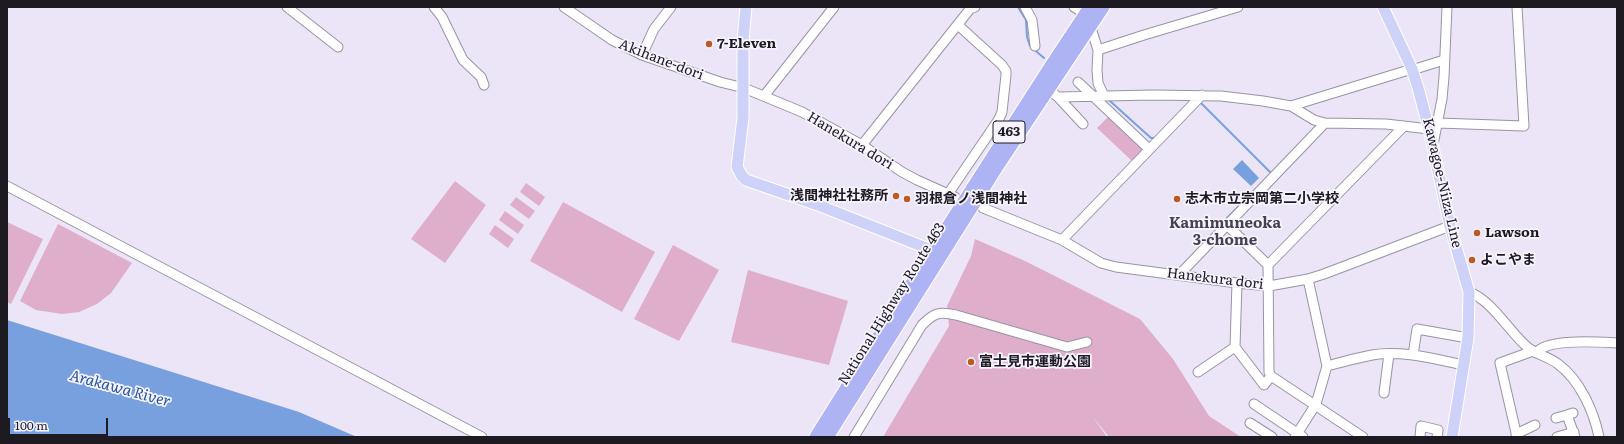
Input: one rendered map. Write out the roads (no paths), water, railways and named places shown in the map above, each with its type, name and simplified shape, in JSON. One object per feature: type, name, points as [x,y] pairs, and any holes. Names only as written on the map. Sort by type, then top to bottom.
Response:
[{"type":"highway","name":"National Highway Route 463","points":[[828,437],[938,253],[1085,13],[1103,7]]},
{"type":"highway","name":"National Highway Route 463","points":[[816,437],[996,168],[1053,93],[1085,13]]},
{"type":"main road","points":[[746,7],[743,41],[744,88],[737,167],[742,176],[746,180],[818,205],[938,253]]},
{"type":"main road","name":"Kawagoe-Niiza Line","points":[[1383,7],[1412,69],[1433,126],[1433,145],[1450,226],[1469,292],[1468,338],[1452,437]]},
{"type":"street","points":[[287,7],[338,47]]},
{"type":"street","points":[[434,7],[442,17],[463,60],[481,77],[484,86]]},
{"type":"street","name":"Akihane-dori","points":[[564,7],[612,40],[642,55],[720,82],[744,88]]},
{"type":"street","points":[[642,55],[654,29],[671,7]]},
{"type":"street","points":[[764,96],[834,7]]},
{"type":"street","points":[[1025,7],[1032,20],[1035,46]]},
{"type":"street","points":[[1098,50],[1238,7]]},
{"type":"street","points":[[1433,126],[1443,85],[1447,7]]},
{"type":"street","points":[[1053,93],[1094,96],[1202,95],[1263,101],[1291,106],[1314,120],[1325,123],[1386,124],[1404,126],[1524,126],[1517,7]]},
{"type":"street","points":[[862,145],[971,8]]},
{"type":"street","points":[[1085,13],[1098,50],[1098,83],[1104,96]]},
{"type":"street","name":"Hanekura dori","points":[[744,88],[802,112],[862,145],[902,172],[952,195],[1000,119],[1006,75],[1006,71],[1002,65],[958,25]]},
{"type":"street","points":[[1291,106],[1444,60]]},
{"type":"street","points":[[1078,82],[1149,149]]},
{"type":"street","points":[[1053,93],[1083,124]]},
{"type":"street","points":[[1062,240],[1202,95]]},
{"type":"street","points":[[1179,275],[1325,123]]},
{"type":"street","points":[[1268,265],[1404,126]]},
{"type":"street","points":[[7,186],[482,437]]},
{"type":"street","name":"Hanekura dori","points":[[983,208],[1062,240],[1101,263],[1116,267],[1237,284],[1269,286],[1308,280],[1450,226]]},
{"type":"street","points":[[1227,225],[1268,265],[1269,372],[1271,376],[1316,404],[1364,437]]},
{"type":"street","points":[[1254,404],[1299,436],[1316,404],[1326,366],[1308,280]]},
{"type":"street","points":[[1237,284],[1234,347],[1264,385],[1271,376]]},
{"type":"street","points":[[1469,292],[1477,295],[1488,304],[1525,346],[1558,364],[1579,386],[1596,422],[1600,437]]},
{"type":"street","points":[[854,437],[922,325],[931,316],[938,313],[956,315],[1067,347],[1087,342]]},
{"type":"street","points":[[1413,355],[1416,329],[1468,338]]},
{"type":"street","points":[[1535,425],[1517,436],[1500,363],[1556,343],[1617,343]]},
{"type":"street","points":[[1198,372],[1234,347]]},
{"type":"street","points":[[1326,366],[1372,355],[1389,354],[1413,355],[1464,365]]},
{"type":"street","points":[[1384,393],[1389,354]]},
{"type":"street","points":[[1556,418],[1570,414],[1574,434],[1557,437]]},
{"type":"street","points":[[1250,423],[1272,437]]},
{"type":"street","points":[[1420,437],[1421,426],[1438,430],[1437,437]]},
{"type":"water","points":[[1242,160],[1259,178],[1251,186],[1233,169]]},
{"type":"water","name":"Arakawa River","points":[[7,320],[299,412],[357,437],[7,437]]},
{"type":"waterway","points":[[1018,7],[1026,20],[1027,37],[1030,46],[1044,58]]},
{"type":"waterway","points":[[1110,101],[1151,138],[1155,138]]},
{"type":"waterway","points":[[1200,102],[1271,173]]},
{"type":"waterway","points":[[1223,226],[1221,224],[1241,204]]},
{"type":"place","name":"7-Eleven","points":[[709,44]]},
{"type":"place","name":"浅間神社社務所","points":[[896,196]]},
{"type":"place","name":"羽根倉ノ浅間神社","points":[[907,199]]},
{"type":"place","name":"志木市立宗岡第二小学校","points":[[1177,199]]},
{"type":"place","name":"Lawson","points":[[1477,233]]},
{"type":"place","name":"よこやま","points":[[1472,260]]},
{"type":"place","name":"富士見市運動公園","points":[[971,362]]},
{"type":"district","name":"Kamimuneoka 3-chome","points":[[1225,232]]}]
